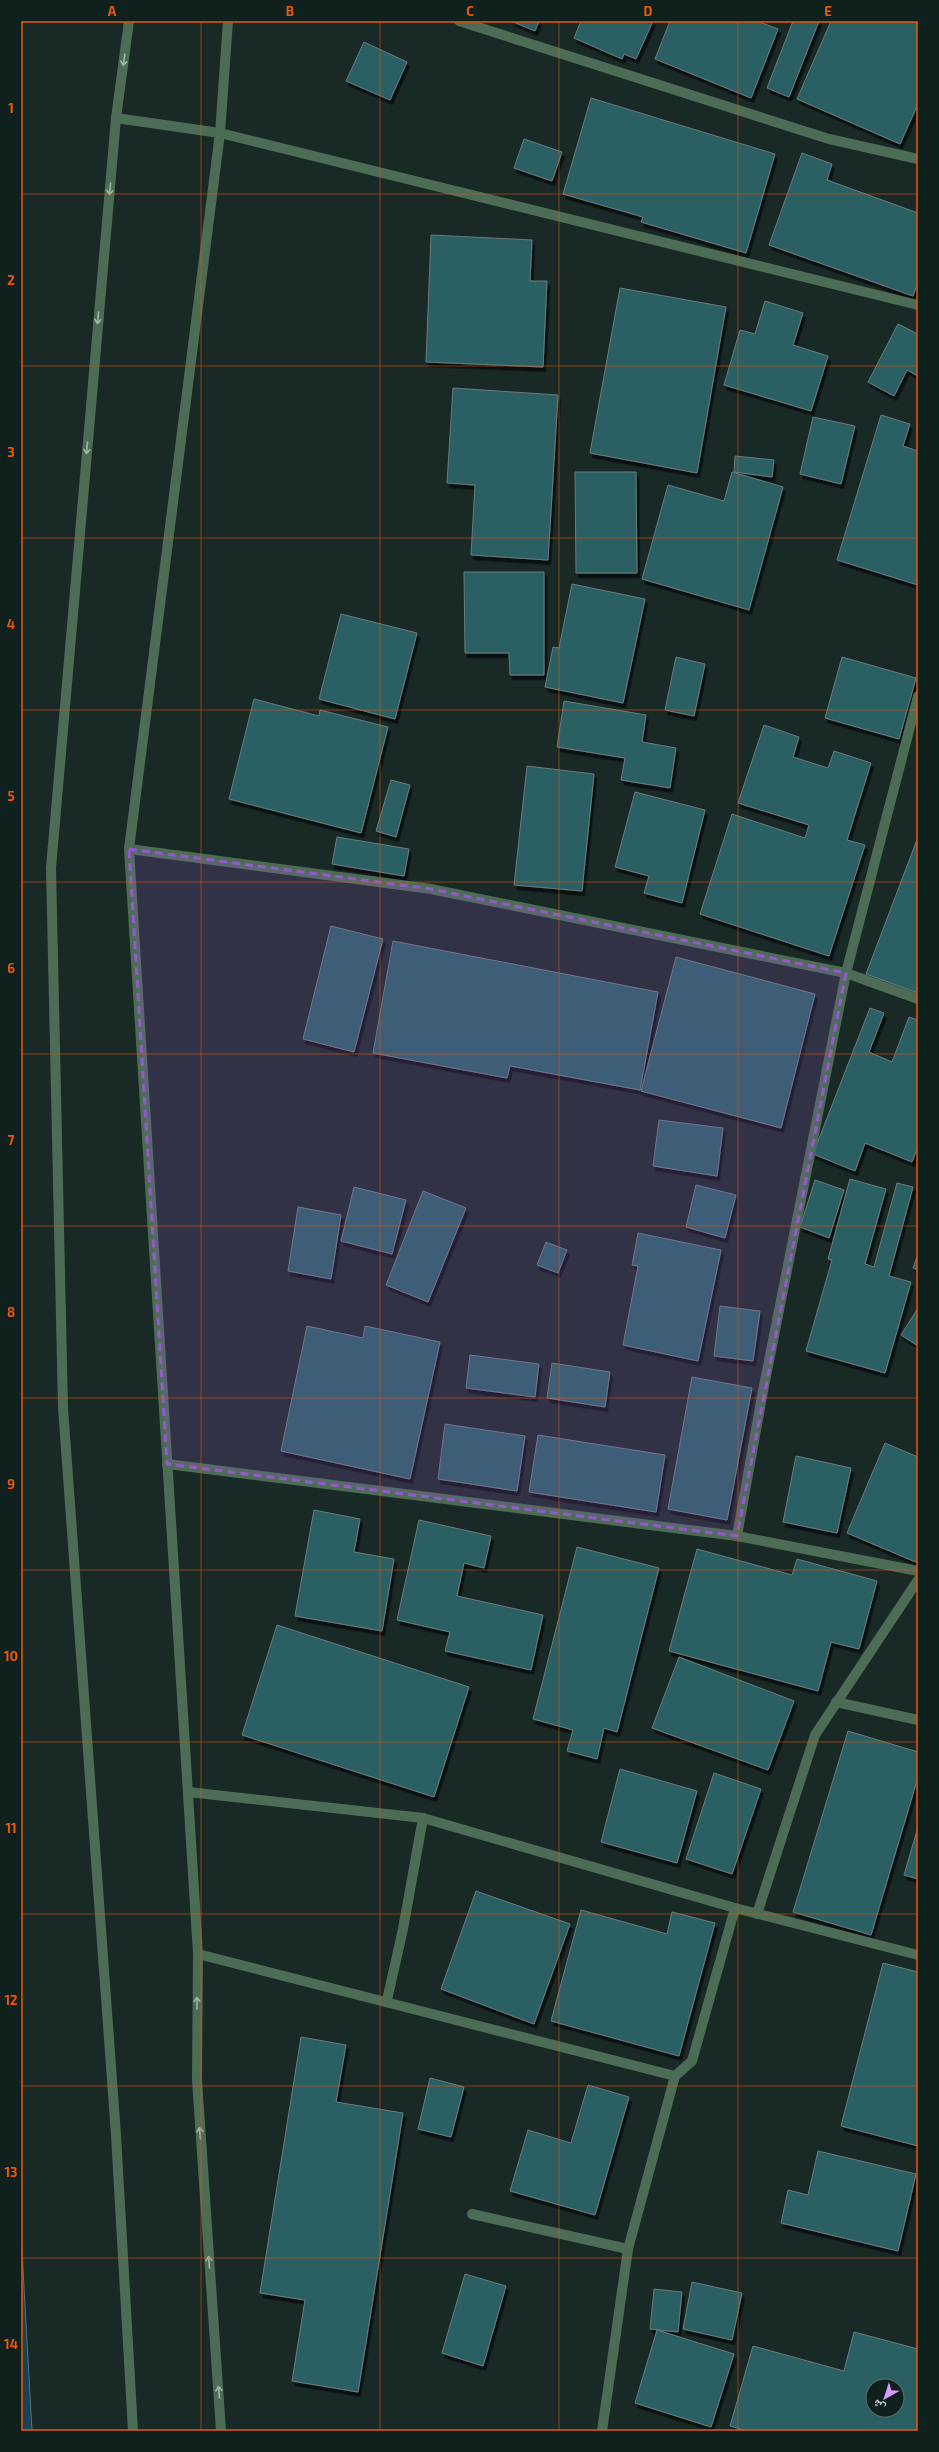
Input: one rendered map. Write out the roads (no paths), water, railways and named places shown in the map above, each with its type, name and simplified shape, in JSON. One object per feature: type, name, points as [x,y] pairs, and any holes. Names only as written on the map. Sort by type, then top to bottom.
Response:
[{"type":"street","points":[[129,21],[116,118],[51,868],[63,1408],[116,2135],[133,2431]]},
{"type":"street","points":[[221,2431],[196,2080],[198,1954],[166,1464],[129,849],[220,133],[228,21]]},
{"type":"street","points":[[459,21],[829,139],[918,159]]},
{"type":"street","points":[[116,118],[220,133],[918,305]]},
{"type":"street","points":[[737,1536],[765,1383],[846,973],[918,696]]},
{"type":"street","points":[[129,849],[431,888],[846,973],[918,999]]},
{"type":"street","points":[[166,1464],[737,1536],[918,1571]]},
{"type":"street","points":[[757,1914],[815,1735],[918,1580]]},
{"type":"street","points":[[836,1702],[918,1720]]},
{"type":"street","points":[[188,1792],[423,1818],[735,1908],[918,1955]]},
{"type":"street","points":[[387,2000],[404,1929],[423,1818]]},
{"type":"street","points":[[602,2431],[628,2249],[675,2076],[692,2061],[735,1908]]},
{"type":"street","points":[[198,1954],[387,2000],[675,2076]]},
{"type":"street","points":[[472,2214],[628,2249]]},
{"type":"water","points":[[21,2233],[32,2431],[21,2431]]}]
